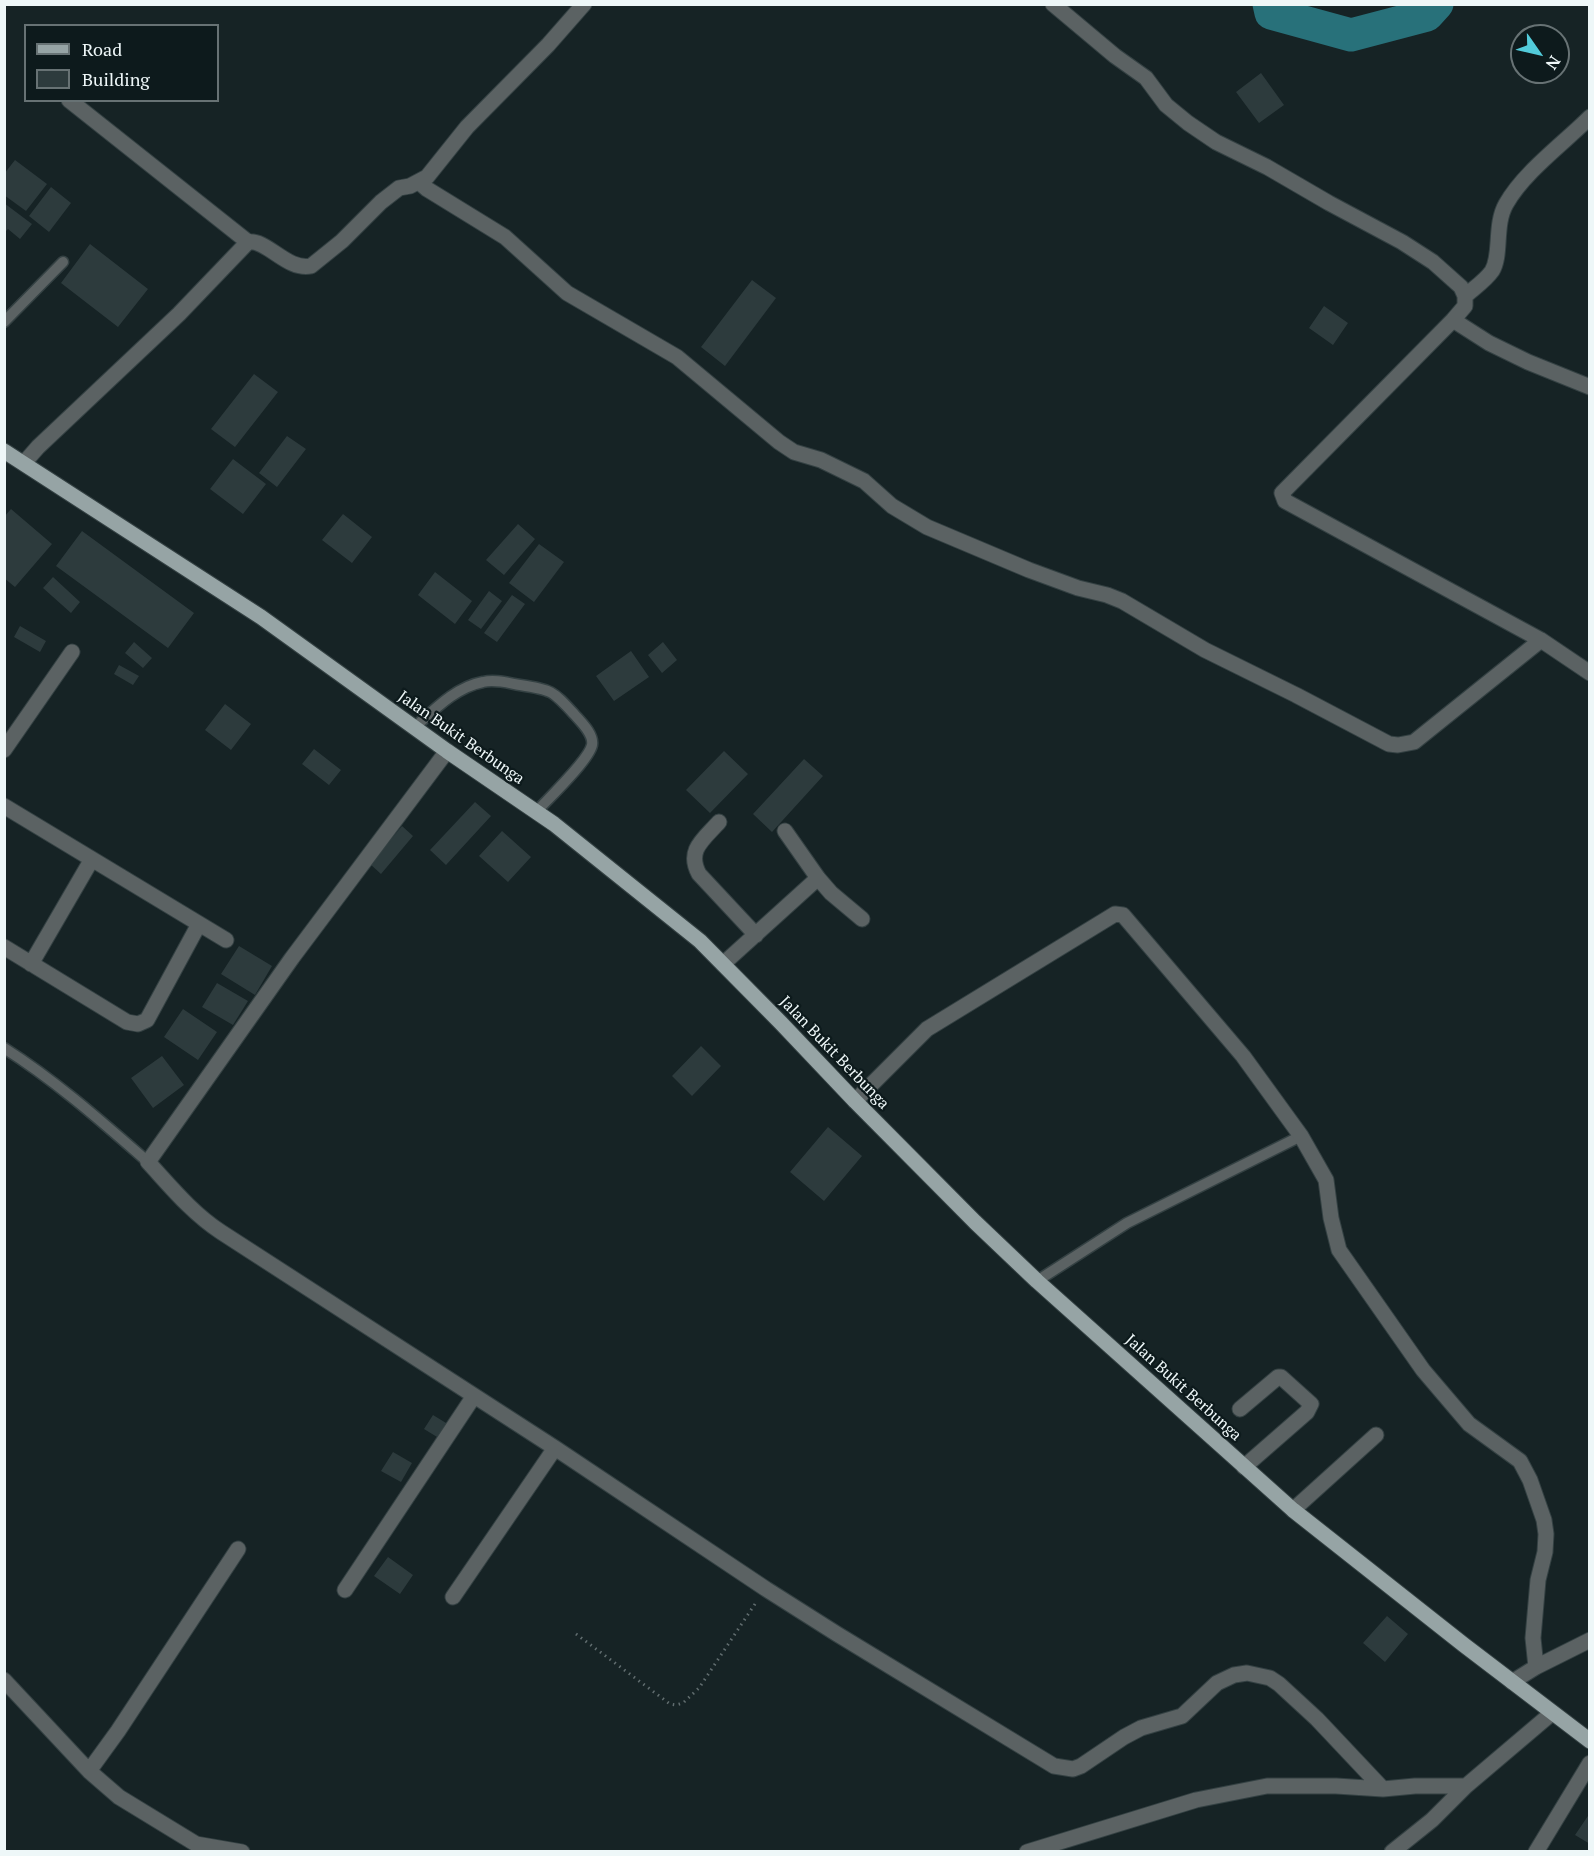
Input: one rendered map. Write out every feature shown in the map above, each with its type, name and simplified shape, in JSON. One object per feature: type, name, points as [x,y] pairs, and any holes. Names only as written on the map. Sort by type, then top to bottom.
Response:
[{"type":"main road","name":"Jalan Bukit Berbunga","points":[[4,451],[261,617],[447,752],[554,824],[700,941],[855,1101],[1036,1281],[1293,1510],[1590,1741]]},
{"type":"street","points":[[24,463],[38,447],[179,314],[248,242],[255,241],[297,265],[311,266],[342,241],[381,202],[399,188],[427,177],[467,127],[548,45],[584,4]]},
{"type":"street","points":[[1053,4],[1115,57],[1146,78],[1166,105],[1188,123],[1216,142],[1267,167],[1402,242],[1433,262],[1461,287],[1465,296],[1465,306],[1453,320],[1282,493],[1285,501],[1541,640],[1590,674]]},
{"type":"street","points":[[72,102],[248,242]]},
{"type":"street","points":[[1465,296],[1484,280],[1494,266],[1498,224],[1510,198],[1538,166],[1590,117]]},
{"type":"street","points":[[419,182],[505,237],[567,293],[677,357],[794,452],[821,460],[859,478],[892,506],[927,527],[1029,570],[1122,601],[1205,650],[1389,744],[1414,742],[1541,640]]},
{"type":"street","points":[[1453,320],[1489,343],[1528,362],[1590,387]]},
{"type":"street","points":[[4,750],[72,652]]},
{"type":"street","points":[[447,752],[292,958],[148,1162],[188,1207],[204,1221],[555,1448],[766,1589],[1054,1766],[1065,1769],[1081,1766],[1141,1728],[1182,1716],[1217,1683],[1234,1675],[1247,1673],[1270,1678],[1279,1684],[1317,1719],[1383,1789]]},
{"type":"street","points":[[4,806],[226,940]]},
{"type":"street","points":[[719,822],[698,846],[694,855],[696,868],[756,935]]},
{"type":"street","points":[[784,831],[818,878],[862,919]]},
{"type":"street","points":[[31,963],[92,859]]},
{"type":"street","points":[[723,964],[818,878]]},
{"type":"street","points":[[855,1101],[927,1029],[1117,913],[1126,918],[1243,1056],[1301,1136],[1326,1180],[1339,1250],[1423,1370],[1469,1424],[1520,1461],[1530,1480],[1544,1520],[1546,1534],[1545,1552],[1538,1580],[1533,1638],[1536,1667]]},
{"type":"street","points":[[4,947],[128,1022],[138,1024],[147,1020],[199,924]]},
{"type":"street","points":[[1240,1409],[1278,1377],[1281,1377],[1311,1404],[1307,1412],[1244,1467]]},
{"type":"street","points":[[345,1590],[474,1396]]},
{"type":"street","points":[[1293,1510],[1376,1435]]},
{"type":"street","points":[[453,1597],[555,1448]]},
{"type":"street","points":[[89,1771],[238,1549]]},
{"type":"street","points":[[1512,1682],[1536,1667],[1590,1640]]},
{"type":"street","points":[[4,1680],[89,1771],[119,1797],[196,1844],[242,1851]]},
{"type":"street","points":[[1392,1851],[1432,1820],[1466,1786],[1552,1713]]},
{"type":"street","points":[[1536,1851],[1590,1763]]},
{"type":"street","points":[[1026,1851],[1196,1800],[1267,1786],[1383,1789],[1415,1786],[1466,1786]]},
{"type":"lane","points":[[4,322],[63,262]]},
{"type":"lane","points":[[415,727],[450,697],[483,682],[497,681],[541,688],[556,694],[583,724],[591,737],[592,744],[576,769],[536,812]]},
{"type":"lane","points":[[4,1048],[36,1068],[77,1099],[148,1162]]},
{"type":"lane","points":[[1036,1281],[1127,1223],[1301,1136]]},
{"type":"path","points":[[576,1634],[670,1704],[676,1705],[699,1688],[766,1589]]},
{"type":"building","points":[[1261,73],[1284,105],[1259,123],[1236,92]]},
{"type":"building","points":[[15,160],[47,184],[26,211],[4,195],[4,174]]},
{"type":"building","points":[[51,187],[71,203],[49,232],[29,216]]},
{"type":"building","points":[[4,203],[32,224],[20,239],[8,229],[4,233]]},
{"type":"building","points":[[90,244],[148,289],[118,327],[61,283]]},
{"type":"building","points":[[752,280],[776,298],[725,366],[701,347]]},
{"type":"building","points":[[1324,306],[1348,323],[1333,345],[1309,328]]},
{"type":"building","points":[[254,374],[278,392],[235,447],[211,429]]},
{"type":"building","points":[[287,436],[306,449],[277,487],[259,473]]},
{"type":"building","points":[[233,459],[266,484],[243,514],[210,489]]},
{"type":"building","points":[[11,509],[52,544],[15,587],[4,578],[4,517]]},
{"type":"building","points":[[343,514],[372,537],[352,563],[322,540]]},
{"type":"building","points":[[518,524],[535,539],[504,575],[486,560]]},
{"type":"building","points":[[82,531],[194,613],[168,648],[56,566]]},
{"type":"building","points":[[539,544],[564,562],[534,602],[509,583]]},
{"type":"building","points":[[435,572],[472,601],[455,624],[418,595]]},
{"type":"building","points":[[53,577],[80,602],[71,613],[43,588]]},
{"type":"building","points":[[489,591],[502,601],[481,629],[468,620]]},
{"type":"building","points":[[512,595],[525,604],[497,642],[484,633]]},
{"type":"building","points":[[20,626],[46,641],[40,652],[14,637]]},
{"type":"building","points":[[134,642],[152,658],[143,668],[125,653]]},
{"type":"building","points":[[663,642],[677,660],[662,673],[648,655]]},
{"type":"building","points":[[631,651],[649,677],[614,701],[596,676]]},
{"type":"building","points":[[119,665],[139,676],[133,685],[114,674]]},
{"type":"building","points":[[225,704],[251,724],[231,750],[205,730]]},
{"type":"building","points":[[314,749],[341,770],[329,785],[302,764]]},
{"type":"building","points":[[724,751],[748,774],[710,813],[686,790]]},
{"type":"building","points":[[804,759],[823,776],[772,832],[753,814]]},
{"type":"building","points":[[475,802],[491,816],[446,865],[430,850]]},
{"type":"building","points":[[402,826],[413,836],[381,874],[370,864]]},
{"type":"building","points":[[502,831],[531,857],[508,882],[479,856]]},
{"type":"building","points":[[239,946],[272,966],[255,995],[221,974]]},
{"type":"building","points":[[217,983],[248,1001],[233,1025],[202,1007]]},
{"type":"building","points":[[183,1009],[217,1032],[198,1060],[164,1037]]},
{"type":"building","points":[[701,1046],[721,1066],[692,1096],[672,1076]]},
{"type":"building","points":[[162,1056],[184,1085],[153,1108],[131,1078]]},
{"type":"building","points":[[828,1127],[862,1156],[824,1201],[790,1172]]},
{"type":"building","points":[[433,1415],[451,1426],[442,1440],[424,1429]]},
{"type":"building","points":[[393,1452],[412,1463],[401,1482],[381,1471]]},
{"type":"building","points":[[388,1557],[413,1575],[400,1594],[374,1576]]},
{"type":"building","points":[[1387,1616],[1408,1634],[1385,1662],[1363,1643]]},
{"type":"building","points":[[1590,1813],[1590,1844],[1575,1835]]},
{"type":"waterway","points":[[1269,4],[1271,13],[1351,35],[1427,15],[1437,4]]}]
